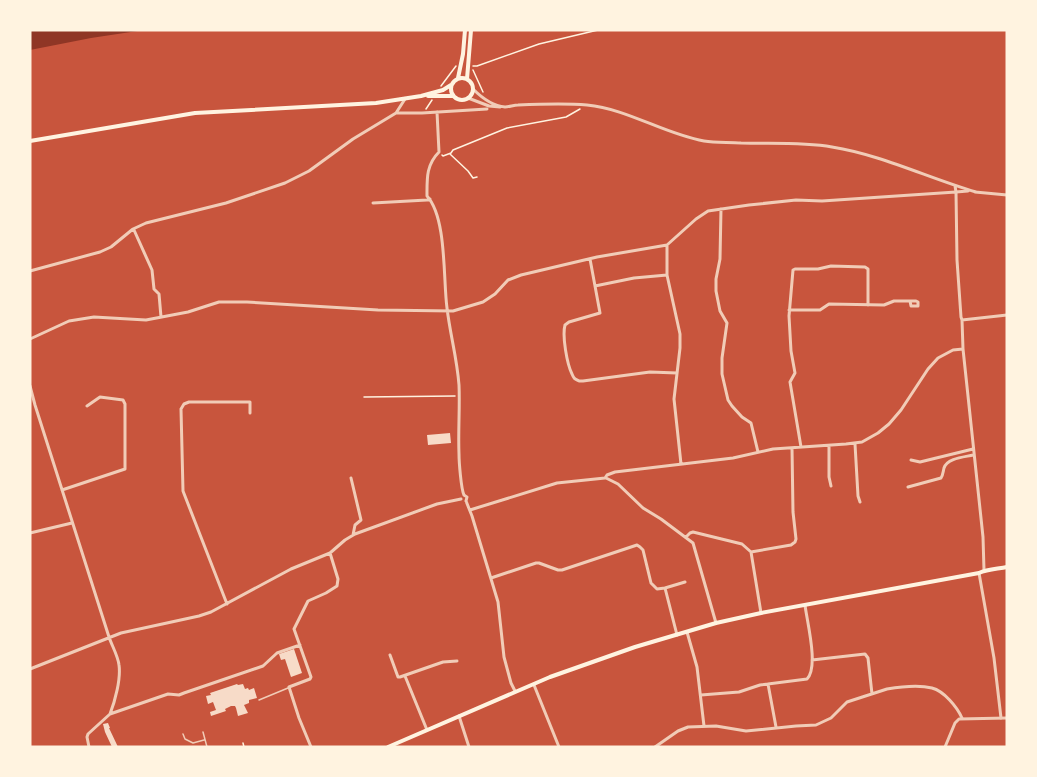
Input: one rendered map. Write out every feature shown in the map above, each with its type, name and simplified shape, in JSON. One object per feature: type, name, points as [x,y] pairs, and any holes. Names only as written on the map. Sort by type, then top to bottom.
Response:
[{"type":"main road","points":[[458,78],[465,30]]},
{"type":"main road","points":[[467,79],[471,30]]},
{"type":"main road","points":[[30,141],[195,113],[345,106],[405,99],[443,90],[458,78],[467,79],[473,89],[471,96],[460,100],[453,96],[421,96]]},
{"type":"main road","points":[[451,85],[453,96]]},
{"type":"main road","points":[[387,747],[515,691],[613,654],[716,623],[1007,567]]},
{"type":"street","points":[[473,89],[482,98],[505,107]]},
{"type":"street","points":[[468,98],[489,106],[505,107],[588,105],[706,141],[831,147],[874,157],[976,192]]},
{"type":"street","points":[[30,271],[100,252],[111,247],[133,229],[146,223],[226,203],[285,183],[309,171],[353,139],[396,113],[405,99]]},
{"type":"street","points":[[396,113],[487,109]]},
{"type":"street","points":[[30,669],[109,637],[199,616],[227,604],[291,569],[330,553],[353,535],[437,504],[463,500],[467,497],[464,495],[459,462],[459,396],[456,359],[447,311],[438,218],[427,196],[429,166],[439,152],[437,112]]},
{"type":"street","points":[[955,186],[963,349],[983,537],[984,570]]},
{"type":"street","points":[[30,339],[69,321],[94,317],[146,320],[191,312],[219,302],[378,310],[453,311],[483,302],[495,294],[508,280],[520,275],[638,249],[667,245],[703,213],[721,209],[796,200],[822,201],[956,192],[1007,195]]},
{"type":"street","points":[[373,203],[428,201],[430,199]]},
{"type":"street","points":[[721,209],[720,259],[716,291],[720,311],[727,323],[722,374],[732,406],[751,423],[758,452]]},
{"type":"street","points":[[133,229],[152,270],[154,289],[159,294],[161,317]]},
{"type":"street","points":[[667,245],[667,275],[680,334],[674,399],[681,464]]},
{"type":"street","points":[[590,259],[600,313],[569,322],[564,327],[569,365],[574,378],[584,381],[650,372],[677,373]]},
{"type":"street","points":[[801,447],[790,382],[795,373],[790,351],[789,310],[793,270],[831,266],[867,268],[868,305]]},
{"type":"street","points":[[595,286],[634,278],[667,275]]},
{"type":"street","points":[[789,310],[820,310],[829,304],[884,305],[894,301],[910,301]]},
{"type":"street","points":[[962,320],[1007,315]]},
{"type":"street","points":[[605,478],[615,471],[733,458],[792,448],[855,444],[869,439],[889,424],[901,410],[938,358],[953,350],[963,349]]},
{"type":"street","points":[[30,386],[119,668],[117,694],[110,714]]},
{"type":"street","points":[[62,490],[125,469],[123,400],[100,397],[87,406]]},
{"type":"street","points":[[227,604],[183,491],[181,409],[189,402],[250,402],[250,413]]},
{"type":"street","points":[[855,444],[860,502]]},
{"type":"street","points":[[829,446],[831,486]]},
{"type":"street","points":[[751,552],[791,545],[795,542],[792,448]]},
{"type":"street","points":[[911,460],[921,462],[973,449]]},
{"type":"street","points":[[908,487],[941,478],[949,462],[973,456]]},
{"type":"street","points":[[351,478],[361,520],[355,525],[353,535]]},
{"type":"street","points":[[470,510],[557,483],[605,478],[618,484],[643,508],[686,537],[694,546],[716,623]]},
{"type":"street","points":[[463,500],[470,510],[498,602],[504,657],[515,691]]},
{"type":"street","points":[[30,533],[72,523]]},
{"type":"street","points":[[686,537],[693,532],[737,542],[751,552],[761,613]]},
{"type":"street","points":[[491,578],[536,563],[562,570],[637,545],[642,550],[653,587],[665,588],[685,582]]},
{"type":"street","points":[[312,747],[289,687],[311,678],[294,629],[308,601],[332,590],[338,582],[330,553]]},
{"type":"street","points":[[979,573],[995,664],[1001,718]]},
{"type":"street","points":[[665,588],[677,635]]},
{"type":"street","points":[[701,695],[739,692],[768,684],[807,679],[810,675],[812,660],[805,605]]},
{"type":"street","points":[[687,632],[697,667],[704,726]]},
{"type":"street","points":[[89,747],[88,734],[110,714],[168,694],[184,693],[263,666],[277,652],[300,645]]},
{"type":"street","points":[[812,660],[864,654],[868,658],[872,694]]},
{"type":"street","points":[[390,655],[398,676],[405,676],[443,662],[457,661]]},
{"type":"street","points":[[405,676],[427,730]]},
{"type":"street","points":[[534,684],[559,747]]},
{"type":"street","points":[[768,684],[776,728]]},
{"type":"street","points":[[655,747],[681,729],[721,726],[746,731],[816,725],[831,718],[845,703],[893,688],[932,688],[943,694],[958,710],[962,718]]},
{"type":"street","points":[[459,716],[469,747]]},
{"type":"street","points":[[945,747],[959,719],[1007,718]]},
{"type":"lane","points":[[259,700],[289,687]]},
{"type":"lane","points":[[202,732],[207,747]]},
{"type":"lane","points":[[183,734],[185,739],[193,743],[204,740]]},
{"type":"path","points":[[486,97],[471,66],[477,66],[539,44],[598,30]]},
{"type":"path","points":[[441,87],[457,65]]},
{"type":"path","points":[[422,113],[433,98]]},
{"type":"path","points":[[439,152],[443,156],[507,128],[566,117],[588,105]]},
{"type":"path","points":[[450,153],[472,178],[477,177]]},
{"type":"path","points":[[364,397],[459,396]]},
{"type":"path","points":[[243,743],[244,747]]},
{"type":"shaded area","points":[[30,30],[144,30],[30,50]]},
{"type":"building","points":[[450,433],[451,443],[428,445],[427,435]]},
{"type":"building","points":[[294,649],[302,673],[291,677],[285,659],[281,660],[279,654]]},
{"type":"building","points":[[237,684],[243,684],[245,689],[249,690],[254,688],[257,698],[249,700],[249,703],[244,705],[248,713],[238,716],[235,706],[231,706],[225,709],[226,711],[211,716],[210,712],[216,710],[213,702],[208,704],[206,696]]},
{"type":"building","points":[[108,723],[118,747],[112,747],[105,732],[103,724]]}]
